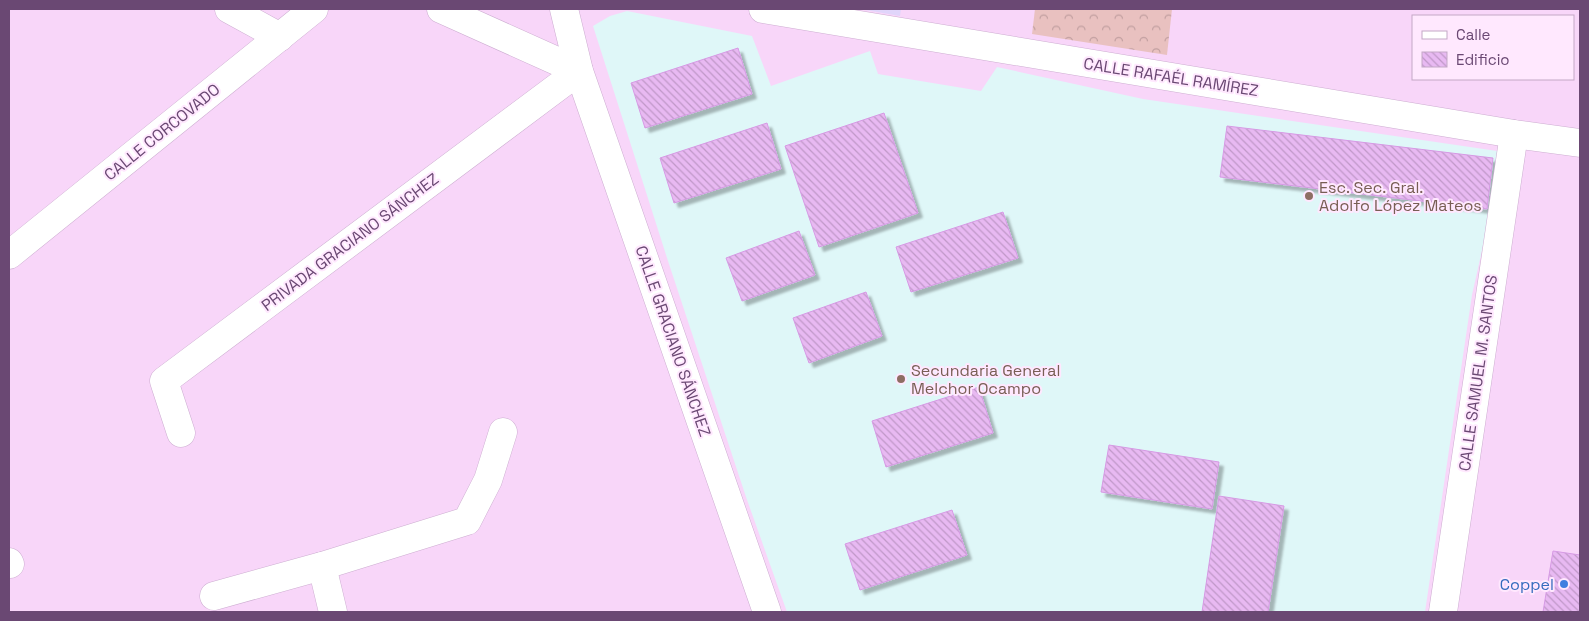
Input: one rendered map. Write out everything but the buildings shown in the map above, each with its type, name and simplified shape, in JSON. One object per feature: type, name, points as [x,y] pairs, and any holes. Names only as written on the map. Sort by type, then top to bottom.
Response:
[{"type":"street","points":[[229,9],[280,37]]},
{"type":"street","name":"CALLE CORCOVADO","points":[[9,255],[314,9]]},
{"type":"street","points":[[441,9],[579,71]]},
{"type":"street","name":"CALLE GRACIANO SÁNCHEZ","points":[[564,9],[579,71],[767,612]]},
{"type":"street","name":"CALLE RAFAÉL RAMÍREZ","points":[[763,9],[1514,134],[1580,143]]},
{"type":"street","name":"PRIVADA GRACIANO SÁNCHEZ","points":[[181,433],[164,381],[579,71]]},
{"type":"street","name":"CALLE SAMUEL M. SANTOS","points":[[1443,612],[1514,134]]},
{"type":"street","points":[[214,596],[322,566],[467,521],[488,480],[503,432]]},
{"type":"street","points":[[322,566],[333,612]]},
{"type":"shaded area","points":[[9,9],[1580,9],[1580,612],[9,612]]},
{"type":"shaded area","points":[[860,9],[901,9],[900,16]]},
{"type":"shaded area","points":[[627,11],[752,36],[771,86],[870,51],[878,74],[981,91],[997,67],[1143,99],[1504,152],[1472,295],[1425,612],[787,612],[746,497],[593,26],[610,16]]},
{"type":"green space","points":[[1035,9],[1172,9],[1167,55],[1032,34]]},
{"type":"place","name":"Esc. Sec. Gral. Adolfo López Mateos","points":[[1309,196]]},
{"type":"place","name":"Secundaria General Melchor Ocampo","points":[[901,379]]},
{"type":"place","name":"Coppel","points":[[1564,584]]}]
